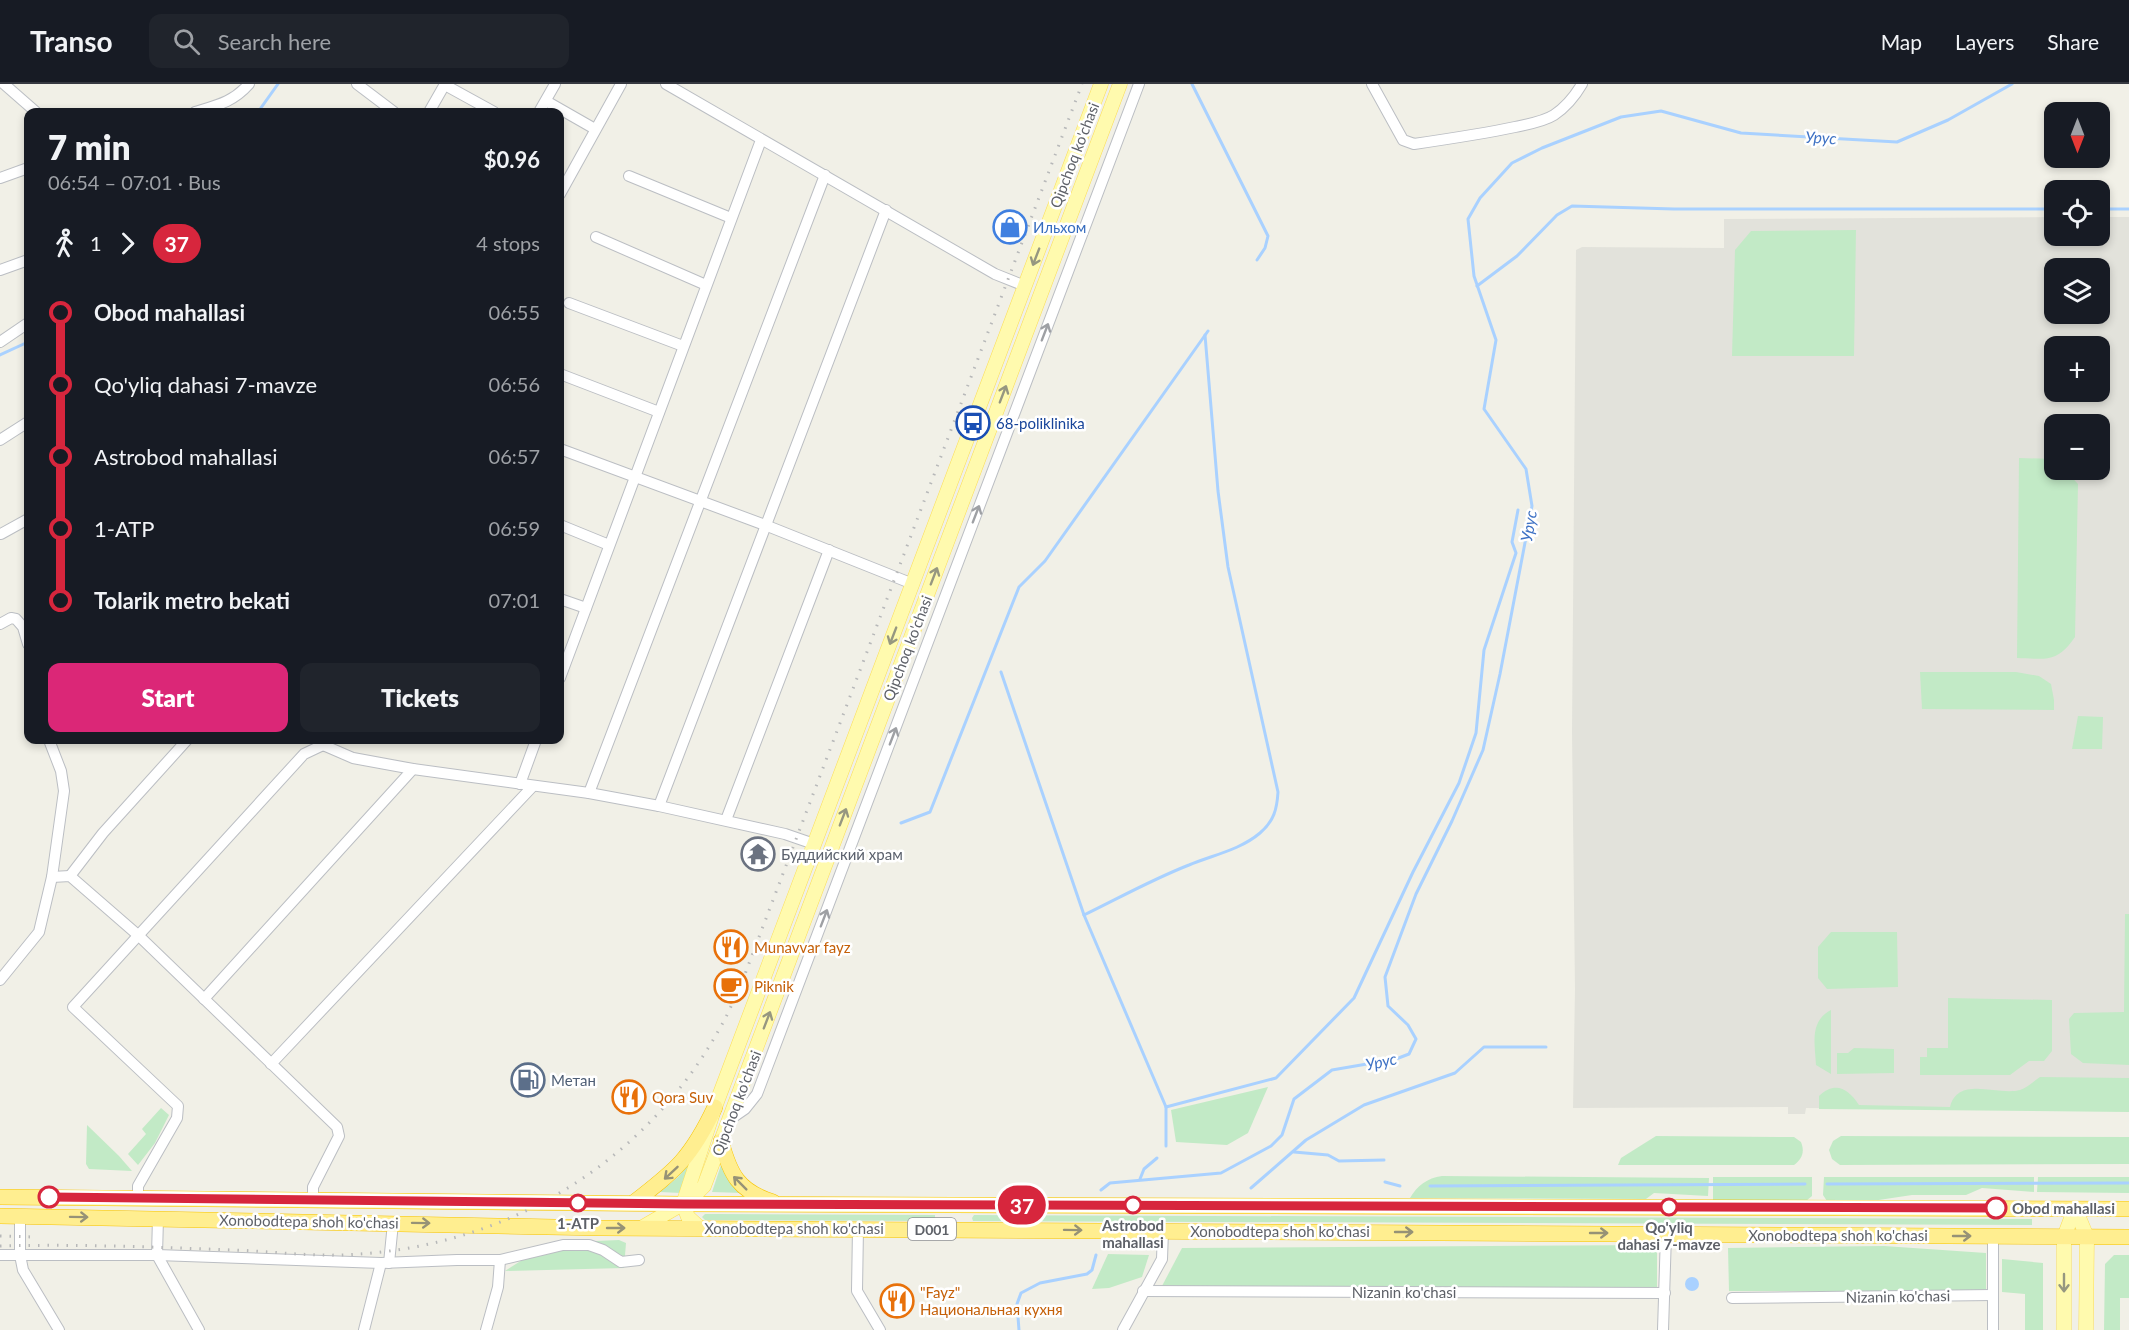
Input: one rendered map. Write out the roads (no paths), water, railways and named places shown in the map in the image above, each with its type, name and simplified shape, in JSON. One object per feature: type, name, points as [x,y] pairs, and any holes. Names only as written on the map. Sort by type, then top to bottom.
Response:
[{"type":"highway","points":[[637,1203],[686,1159],[702,1135],[715,1107]]},
{"type":"highway","points":[[721,1141],[729,1169],[741,1185],[759,1197],[782,1204]]},
{"type":"highway","name":"Xonobodtepa shoh ko'chasi","points":[[0,1197],[683,1204],[2129,1209]]},
{"type":"highway","points":[[964,1229],[957,1217],[959,1210],[965,1205]]},
{"type":"highway","name":"Xonobodtepa shoh ko'chasi","points":[[0,1216],[641,1228],[2129,1237]]},
{"type":"main road","name":"Qipchoq ko'chasi","points":[[683,1204],[715,1107],[1101,84]]},
{"type":"main road","name":"Qipchoq ko'chasi","points":[[641,1228],[695,1196],[704,1186],[1120,84]]},
{"type":"main road","points":[[808,861],[825,867]]},
{"type":"main road","points":[[637,1203],[641,1228]]},
{"type":"main road","points":[[683,1204],[688,1217],[700,1228]]},
{"type":"main road","points":[[2064,1330],[2064,1236],[2075,1209]]},
{"type":"main road","points":[[2075,1209],[2087,1237],[2086,1330]]},
{"type":"street","points":[[4,84],[31,108]]},
{"type":"street","points":[[207,108],[232,100],[249,84]]},
{"type":"street","points":[[357,84],[389,108]]},
{"type":"street","points":[[431,108],[445,84],[487,108]]},
{"type":"street","points":[[542,108],[555,84]]},
{"type":"street","points":[[564,187],[621,84]]},
{"type":"street","points":[[666,84],[995,274],[1025,286]]},
{"type":"street","points":[[729,1120],[745,1109],[757,1094],[1138,84]]},
{"type":"street","points":[[1372,84],[1403,140],[1414,144],[1492,132],[1541,121],[1554,115],[1565,106],[1582,84]]},
{"type":"street","points":[[546,101],[558,108]]},
{"type":"street","points":[[564,111],[595,129]]},
{"type":"street","points":[[564,663],[761,140]]},
{"type":"street","points":[[0,178],[24,169]]},
{"type":"street","points":[[589,793],[825,175]]},
{"type":"street","points":[[628,176],[731,218]]},
{"type":"street","points":[[659,806],[886,210]]},
{"type":"street","points":[[596,237],[706,285]]},
{"type":"street","points":[[0,270],[24,261]]},
{"type":"street","points":[[569,303],[683,346]]},
{"type":"street","points":[[0,342],[24,326]]},
{"type":"street","points":[[564,376],[659,412]]},
{"type":"street","points":[[0,440],[24,425]]},
{"type":"street","points":[[564,450],[765,525],[913,584]]},
{"type":"street","points":[[1,534],[24,521]]},
{"type":"street","points":[[564,527],[609,545]]},
{"type":"street","points":[[726,820],[829,550]]},
{"type":"street","points":[[564,600],[585,608]]},
{"type":"street","points":[[0,624],[11,618],[16,619],[24,630]]},
{"type":"street","points":[[0,980],[39,932],[52,877],[64,791],[61,771],[51,744]]},
{"type":"street","points":[[70,876],[103,833],[183,744]]},
{"type":"street","points":[[138,1198],[138,1186],[177,1118],[178,1106],[73,1007],[304,754],[321,744]]},
{"type":"street","points":[[328,744],[353,758],[413,769],[589,793],[659,806],[784,834],[814,844]]},
{"type":"street","points":[[520,784],[535,744]]},
{"type":"street","points":[[204,999],[413,769]]},
{"type":"street","points":[[271,1064],[533,786]]},
{"type":"street","points":[[52,877],[70,876],[139,936],[337,1127],[339,1136],[313,1187],[313,1201]]},
{"type":"street","points":[[20,1216],[20,1255],[23,1270],[59,1330]]},
{"type":"street","points":[[158,1218],[157,1255],[199,1330]]},
{"type":"street","points":[[364,1330],[385,1263],[393,1223]]},
{"type":"street","points":[[858,1228],[857,1291],[880,1330]]},
{"type":"street","points":[[1123,1330],[1162,1259],[1163,1231]]},
{"type":"street","points":[[1663,1330],[1666,1234]]},
{"type":"street","points":[[1993,1236],[1993,1330]]},
{"type":"street","points":[[0,1255],[157,1255],[385,1263],[500,1260],[563,1245],[589,1245],[603,1250],[621,1262],[639,1260]]},
{"type":"street","points":[[486,1330],[500,1274],[500,1260]]},
{"type":"street","name":"Nizanin ko'chasi","points":[[1143,1291],[1665,1293]]},
{"type":"street","name":"Nizanin ko'chasi","points":[[1732,1298],[1993,1295]]},
{"type":"water","points":[[1692,1277],[1697,1279],[1699,1284],[1697,1289],[1692,1291],[1687,1289],[1685,1284],[1687,1279]]},
{"type":"waterway","points":[[261,108],[278,84]]},
{"type":"waterway","points":[[1192,84],[1268,236],[1265,248],[1257,260]]},
{"type":"waterway","name":"Урус","points":[[1101,1190],[1110,1183],[1221,1173],[1271,1146],[1282,1135],[1294,1099],[1332,1070],[1396,1059],[1409,1054],[1416,1039],[1408,1025],[1388,1006],[1385,977],[1416,894],[1452,821],[1483,750],[1532,506],[1526,469],[1484,409],[1496,340],[1474,276],[1468,219],[1480,198],[1512,163],[1542,148],[1621,117],[1661,111],[1741,133],[1897,142],[1948,120],[2012,84]]},
{"type":"waterway","points":[[1477,286],[1517,256],[1557,215],[1572,206],[1674,209],[2044,209]]},
{"type":"waterway","points":[[2110,209],[2129,209]]},
{"type":"waterway","points":[[901,823],[930,812],[1019,587],[1045,561],[1208,331]]},
{"type":"waterway","points":[[1084,915],[1162,876],[1244,844],[1269,824],[1277,804],[1278,792],[1228,567],[1218,491],[1205,335]]},
{"type":"waterway","points":[[0,355],[24,344]]},
{"type":"waterway","points":[[1166,1107],[1276,1078],[1354,998],[1413,872],[1459,783],[1476,733],[1484,650],[1516,553],[1512,542],[1518,510]]},
{"type":"waterway","points":[[1001,672],[1084,915],[1166,1107],[1166,1146]]},
{"type":"waterway","points":[[1251,1188],[1306,1140],[1364,1105],[1455,1073],[1484,1047],[1546,1047]]},
{"type":"waterway","points":[[1294,1152],[1328,1155],[1339,1161],[1384,1160]]},
{"type":"waterway","points":[[1140,1179],[1144,1169],[1157,1158]]},
{"type":"waterway","points":[[1385,1182],[1400,1186]]},
{"type":"waterway","points":[[1827,1184],[2129,1183]]},
{"type":"waterway","points":[[1430,1186],[1805,1184]]},
{"type":"waterway","name":"Урус","points":[[1019,1330],[1017,1304],[1021,1293],[1040,1283],[1087,1274],[1092,1270],[1096,1255]]},
{"type":"railway","points":[[0,1246],[145,1247],[327,1255],[400,1250],[456,1237],[510,1218],[561,1192],[608,1160],[650,1122],[688,1078],[720,1028],[745,974],[1082,84]]},
{"type":"railway","points":[[0,1236],[33,1237]]},
{"type":"place","name":"Ильхом","points":[[1010,227]]},
{"type":"place","name":"68-poliklinika","points":[[973,423]]},
{"type":"place","name":"Буддийский храм","points":[[758,854]]},
{"type":"place","name":"Munavvar fayz","points":[[731,947]]},
{"type":"place","name":"Piknik","points":[[731,986]]},
{"type":"place","name":"Метан","points":[[528,1080]]},
{"type":"place","name":"Qora Suv","points":[[629,1097]]},
{"type":"place","name":"1-ATP","points":[[578,1203]]},
{"type":"place","name":"Astrobod mahallasi","points":[[1133,1205]]},
{"type":"place","name":"Qo'yliq dahasi 7-mavze","points":[[1669,1207]]},
{"type":"place","name":"Obod mahallasi","points":[[1996,1208]]},
{"type":"place","name":"\"Fayz\" Национальная кухня","points":[[897,1301]]}]
